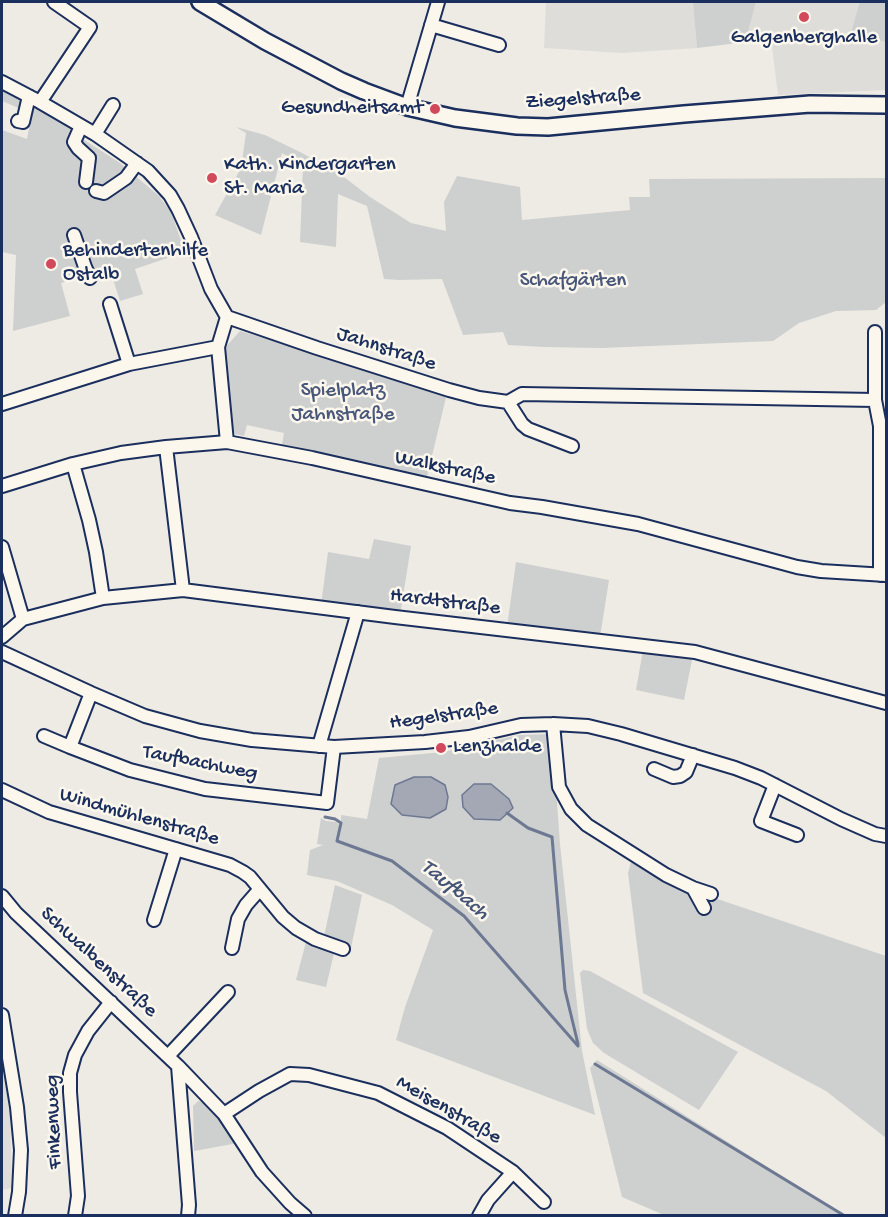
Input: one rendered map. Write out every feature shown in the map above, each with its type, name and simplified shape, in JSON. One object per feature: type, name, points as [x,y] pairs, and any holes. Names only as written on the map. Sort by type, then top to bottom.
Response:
[{"type":"main road","name":"Ziegelstraße","points":[[200,2],[304,63],[364,91],[406,107],[464,119],[517,126],[548,127],[810,104],[886,105]]},
{"type":"street","points":[[18,121],[23,122],[35,99],[90,27],[54,2]]},
{"type":"street","points":[[406,107],[438,2]]},
{"type":"street","points":[[431,25],[499,45]]},
{"type":"street","points":[[2,82],[95,134],[137,162],[170,195],[191,237],[211,290],[227,317],[218,347],[226,442]]},
{"type":"street","points":[[95,134],[113,105]]},
{"type":"street","points":[[81,126],[74,142],[89,158],[91,187],[104,193],[126,178],[137,162]]},
{"type":"street","points":[[74,235],[90,278]]},
{"type":"street","points":[[110,304],[129,364]]},
{"type":"street","name":"Jahnstraße","points":[[227,317],[449,390],[479,398],[508,402],[522,394],[875,400]]},
{"type":"street","points":[[875,332],[875,400],[883,426]]},
{"type":"street","points":[[2,404],[129,364],[218,347]]},
{"type":"street","points":[[508,402],[522,424],[528,429],[572,446]]},
{"type":"street","name":"Walkstraße","points":[[2,486],[73,464],[121,453],[226,442],[312,458],[510,503],[638,524],[797,567],[884,575],[883,426]]},
{"type":"street","points":[[166,447],[183,590]]},
{"type":"street","points":[[73,464],[92,531],[103,598]]},
{"type":"street","points":[[2,547],[23,619]]},
{"type":"street","name":"Hardtstraße","points":[[2,637],[23,619],[103,598],[183,590],[695,652],[886,703]]},
{"type":"street","points":[[319,746],[358,612]]},
{"type":"street","name":"Hegelstraße","points":[[2,652],[145,716],[200,731],[252,740],[334,747],[469,737],[521,724],[588,726],[735,768],[775,785],[841,819],[875,834],[886,836]]},
{"type":"street","points":[[44,736],[70,747],[91,693]]},
{"type":"street","points":[[553,724],[559,786],[571,808],[587,825],[656,869],[693,888],[711,894]]},
{"type":"street","name":"Taufbachweg","points":[[70,747],[130,770],[205,789],[327,803],[334,747]]},
{"type":"street","points":[[654,769],[673,777],[680,776],[686,772],[693,755]]},
{"type":"street","points":[[775,785],[761,821],[797,835]]},
{"type":"street","name":"Windmühlenstraße","points":[[2,790],[49,812],[230,865],[243,872],[283,917],[296,928],[315,939],[343,949]]},
{"type":"street","points":[[154,920],[176,849]]},
{"type":"street","points":[[693,888],[704,908]]},
{"type":"street","points":[[232,948],[238,919],[246,905],[260,889]]},
{"type":"street","name":"Schwalbenstraße","points":[[2,896],[16,913],[168,1056],[224,1114],[262,1172],[290,1203],[305,1215]]},
{"type":"street","points":[[168,1056],[228,992]]},
{"type":"street","name":"Finkenweg","points":[[75,1215],[78,1196],[70,1074],[75,1055],[88,1031],[111,1002]]},
{"type":"street","points":[[2,1015],[17,1107],[21,1150],[19,1192],[15,1215]]},
{"type":"street","points":[[178,1066],[189,1194],[188,1215]]},
{"type":"street","name":"Meisenstraße","points":[[224,1114],[290,1074],[309,1075],[378,1093],[447,1128],[513,1172],[544,1202]]},
{"type":"street","points":[[479,1215],[488,1200],[513,1172]]},
{"type":"shaded area","points":[[546,2],[693,2],[697,48],[622,53],[544,48]]},
{"type":"shaded area","points":[[756,2],[886,2],[886,90],[778,95],[771,39],[748,32]]},
{"type":"shaded area","points":[[414,777],[431,777],[445,785],[448,797],[446,809],[430,818],[402,815],[391,804],[395,785]]},
{"type":"shaded area","points":[[474,784],[491,784],[509,799],[513,808],[500,820],[474,819],[463,807],[462,795]]},
{"type":"shaded area","points":[[2,1060],[10,1108],[12,1188],[2,1190]]},
{"type":"green space","points":[[693,2],[756,2],[748,32],[771,39],[697,48]]},
{"type":"green space","points":[[860,2],[886,2],[886,42],[851,33]]},
{"type":"green space","points":[[2,86],[75,127],[72,132],[120,163],[159,196],[171,212],[185,252],[135,269],[143,294],[120,301],[110,270],[61,283],[70,316],[13,331],[16,255],[2,252],[2,130],[27,139],[31,118],[21,109],[2,101]]},
{"type":"green space","name":"Schafgärten","points":[[236,127],[265,135],[302,153],[344,177],[411,223],[446,231],[444,202],[457,176],[520,187],[522,220],[630,210],[629,197],[650,197],[649,179],[886,178],[886,302],[876,310],[836,311],[799,323],[773,341],[601,348],[544,347],[508,345],[503,332],[463,335],[442,279],[384,279],[367,206],[338,194],[336,247],[300,242],[303,166],[282,153],[261,235],[215,215],[241,168],[246,133]]},
{"type":"green space","name":"Spielplatz Jahnstraße","points":[[240,331],[447,393],[427,477],[282,445],[284,433],[247,425],[244,436],[235,434],[232,427],[222,351]]},
{"type":"green space","points":[[374,539],[411,546],[400,615],[321,605],[328,552],[369,559]]},
{"type":"green space","points":[[516,562],[609,580],[600,637],[507,627]]},
{"type":"green space","points":[[643,650],[693,655],[684,700],[636,690]]},
{"type":"green space","points":[[552,734],[560,844],[582,1051],[595,1115],[396,1040],[405,1007],[433,930],[392,905],[337,881],[307,875],[310,850],[323,845],[317,844],[321,818],[336,822],[341,826],[341,815],[367,819],[379,758],[443,752],[519,735]]},
{"type":"green space","points":[[632,858],[679,886],[886,956],[886,1138],[826,1091],[643,993],[628,873]]},
{"type":"green space","points":[[335,885],[362,895],[351,948],[323,941]]},
{"type":"green space","points":[[307,938],[335,949],[326,987],[296,980]]},
{"type":"green space","points":[[583,970],[590,971],[738,1052],[699,1110],[604,1053],[593,1043],[587,1029],[580,973]]},
{"type":"green space","points":[[597,1060],[845,1215],[664,1215],[622,1197],[590,1068]]},
{"type":"green space","points":[[198,1101],[203,1102],[216,1114],[238,1143],[194,1151],[193,1106]]},
{"type":"waterway","points":[[507,813],[528,828],[552,837],[565,990],[578,1044]]},
{"type":"waterway","name":"Taufbach","points":[[325,817],[341,823],[337,841],[392,861],[464,916],[578,1046]]},
{"type":"waterway","name":"Taufbach","points":[[595,1064],[845,1216]]},
{"type":"place","name":"Galgenberghalle","points":[[804,17]]},
{"type":"place","name":"Gesundheitsamt","points":[[435,109]]},
{"type":"place","name":"Kath. Kindergarten St. Maria","points":[[212,178]]},
{"type":"place","name":"Behindertenhilfe Ostalb","points":[[51,264]]},
{"type":"place","name":"Lenzhalde","points":[[441,748]]}]
